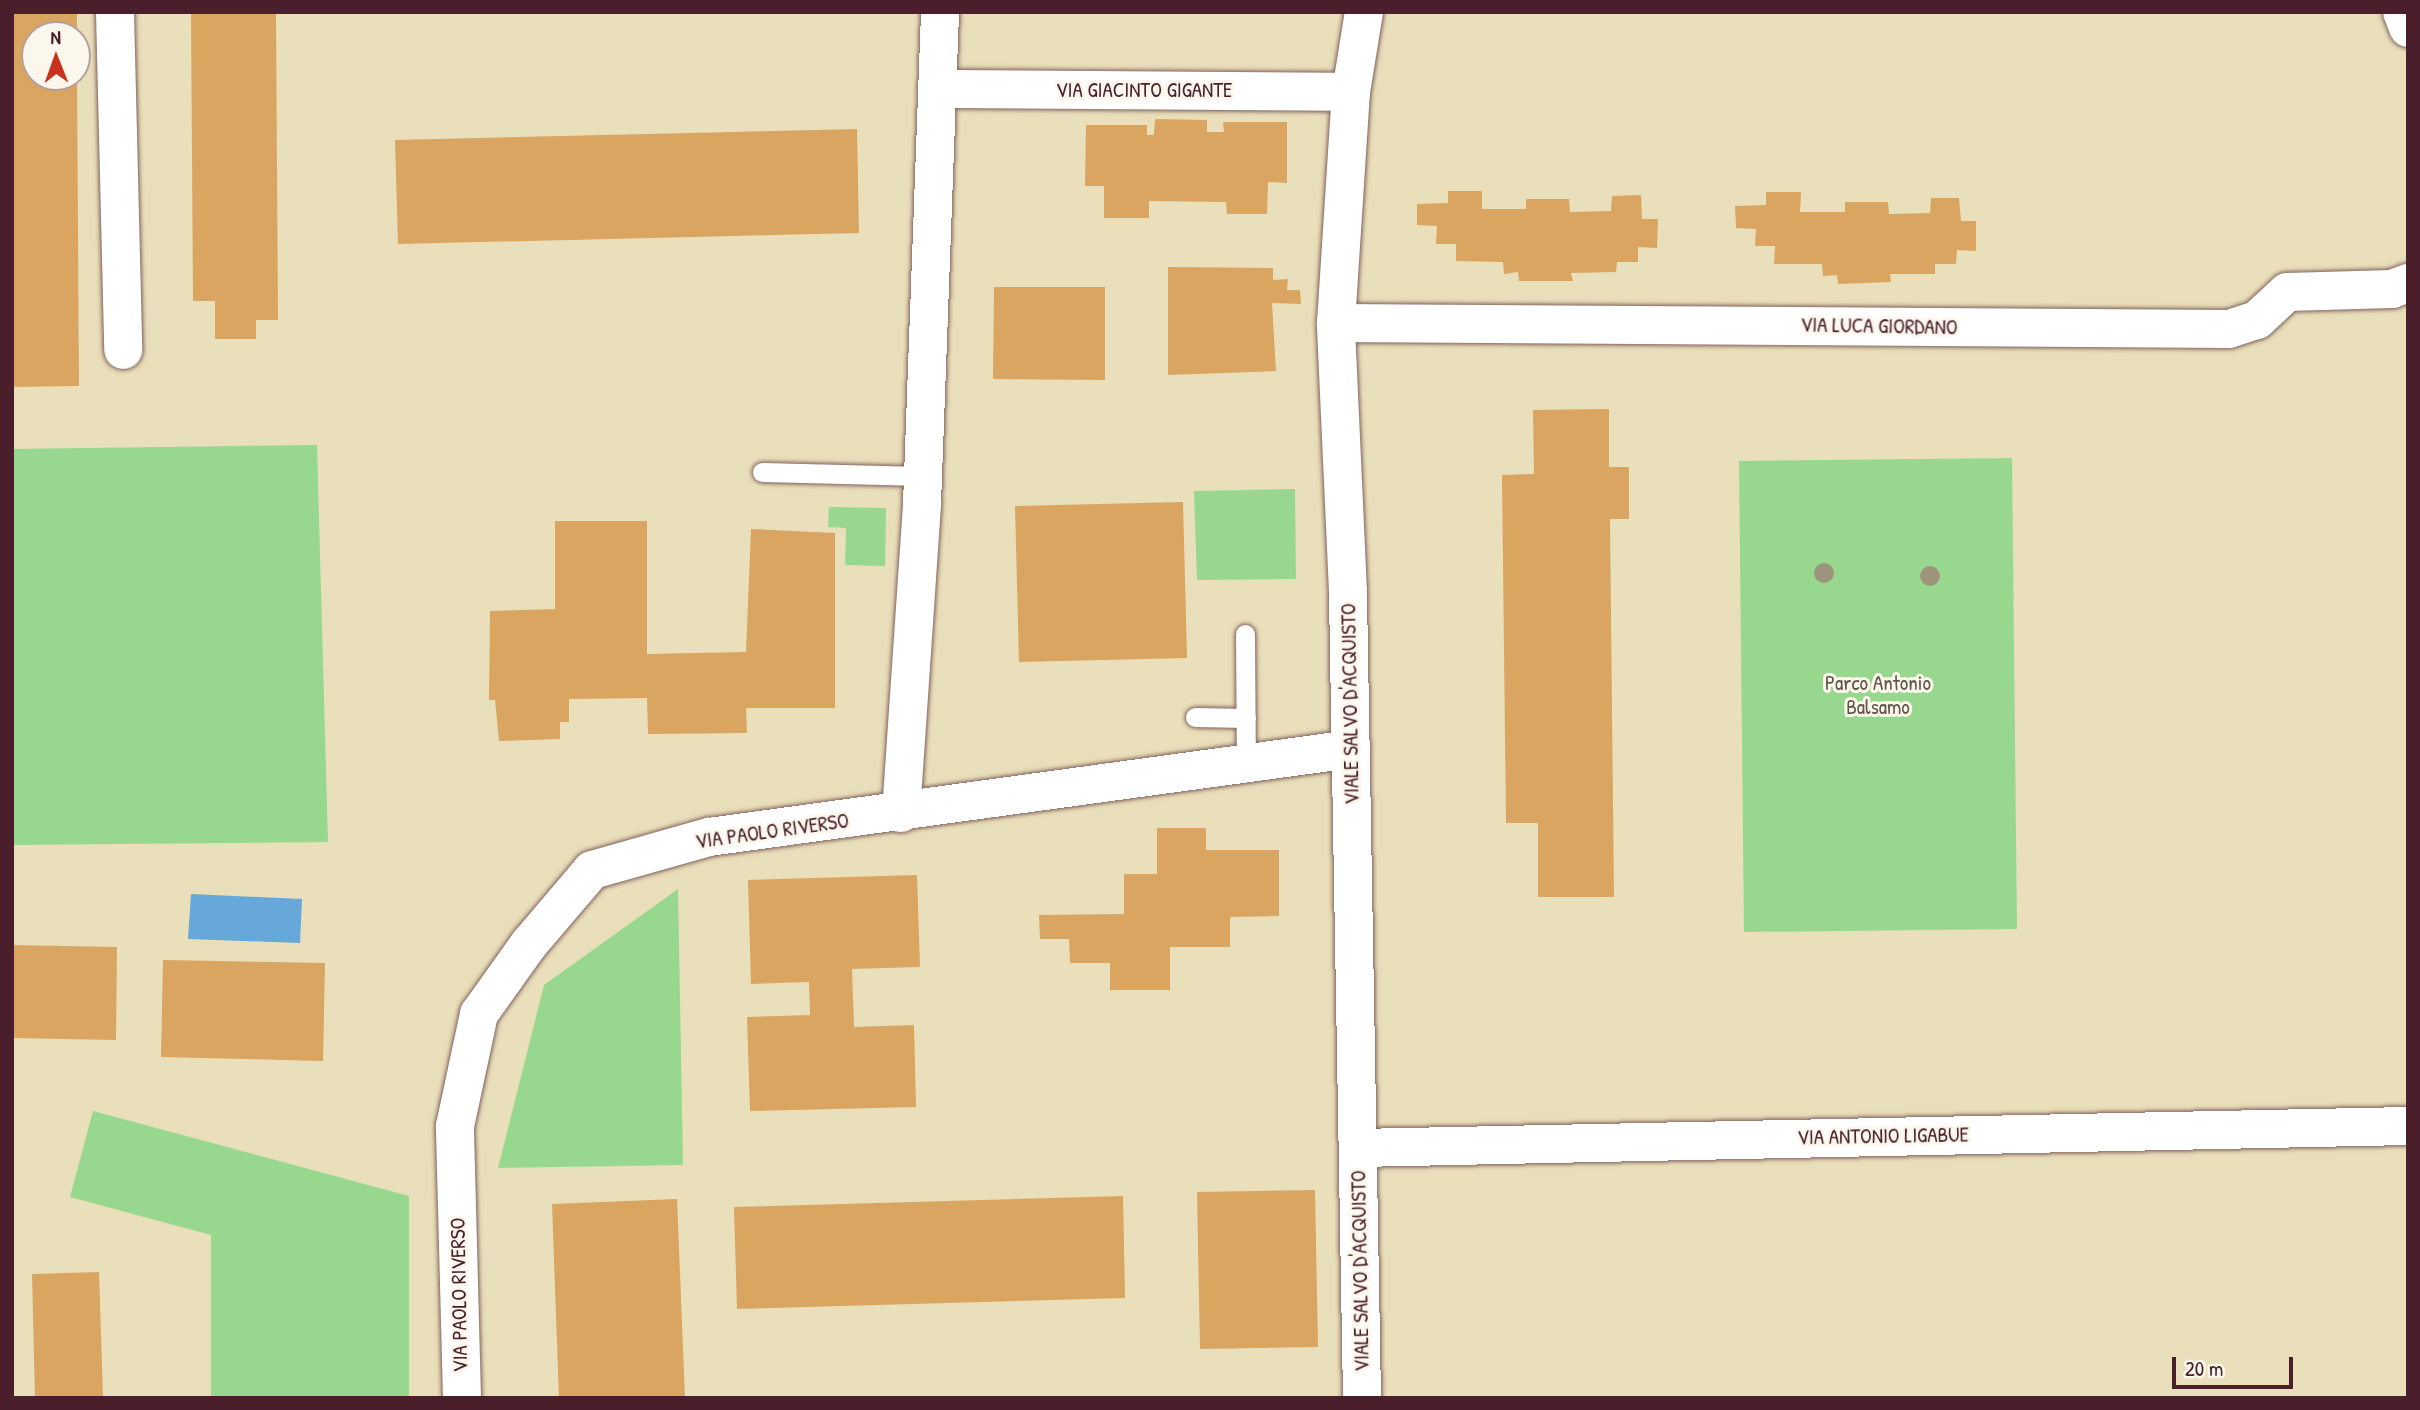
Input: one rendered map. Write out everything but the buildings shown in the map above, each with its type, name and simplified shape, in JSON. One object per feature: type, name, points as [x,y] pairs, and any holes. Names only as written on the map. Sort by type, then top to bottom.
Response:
[{"type":"street","points":[[116,12],[123,350]]},
{"type":"street","points":[[901,813],[923,476],[940,12]]},
{"type":"street","name":"VIALE SALVO D'ACQUISTO","points":[[1362,1398],[1351,749],[1336,323],[1351,92],[1364,12]]},
{"type":"street","points":[[2402,12],[2408,28]]},
{"type":"street","name":"VIA GIACINTO GIGANTE","points":[[937,89],[1351,92]]},
{"type":"street","name":"VIA LUCA GIORDANO","points":[[1336,323],[2229,328],[2256,320],[2287,292],[2392,289],[2408,283]]},
{"type":"street","name":"VIA PAOLO RIVERSO","points":[[462,1398],[455,1126],[479,1014],[529,944],[592,870],[709,838],[1246,767],[1351,749]]},
{"type":"street","name":"VIA ANTONIO LIGABUE","points":[[1358,1147],[2408,1126]]},
{"type":"lane","points":[[762,472],[923,476]]},
{"type":"lane","points":[[1245,634],[1246,767]]},
{"type":"lane","points":[[1195,717],[1246,718]]},
{"type":"green space","points":[[317,445],[328,842],[12,845],[12,449]]},
{"type":"green space","name":"Parco Antonio Balsamo","points":[[2012,458],[2017,929],[1744,932],[1739,461]]},
{"type":"green space","points":[[1295,489],[1296,579],[1197,580],[1194,491]]},
{"type":"green space","points":[[829,507],[886,508],[885,566],[845,565],[846,528],[828,527]]},
{"type":"green space","points":[[678,889],[683,1165],[498,1168],[544,985]]},
{"type":"green space","points":[[93,1111],[409,1196],[409,1398],[211,1398],[211,1235],[70,1197]]},
{"type":"water","points":[[191,894],[302,899],[300,943],[188,939]]}]
